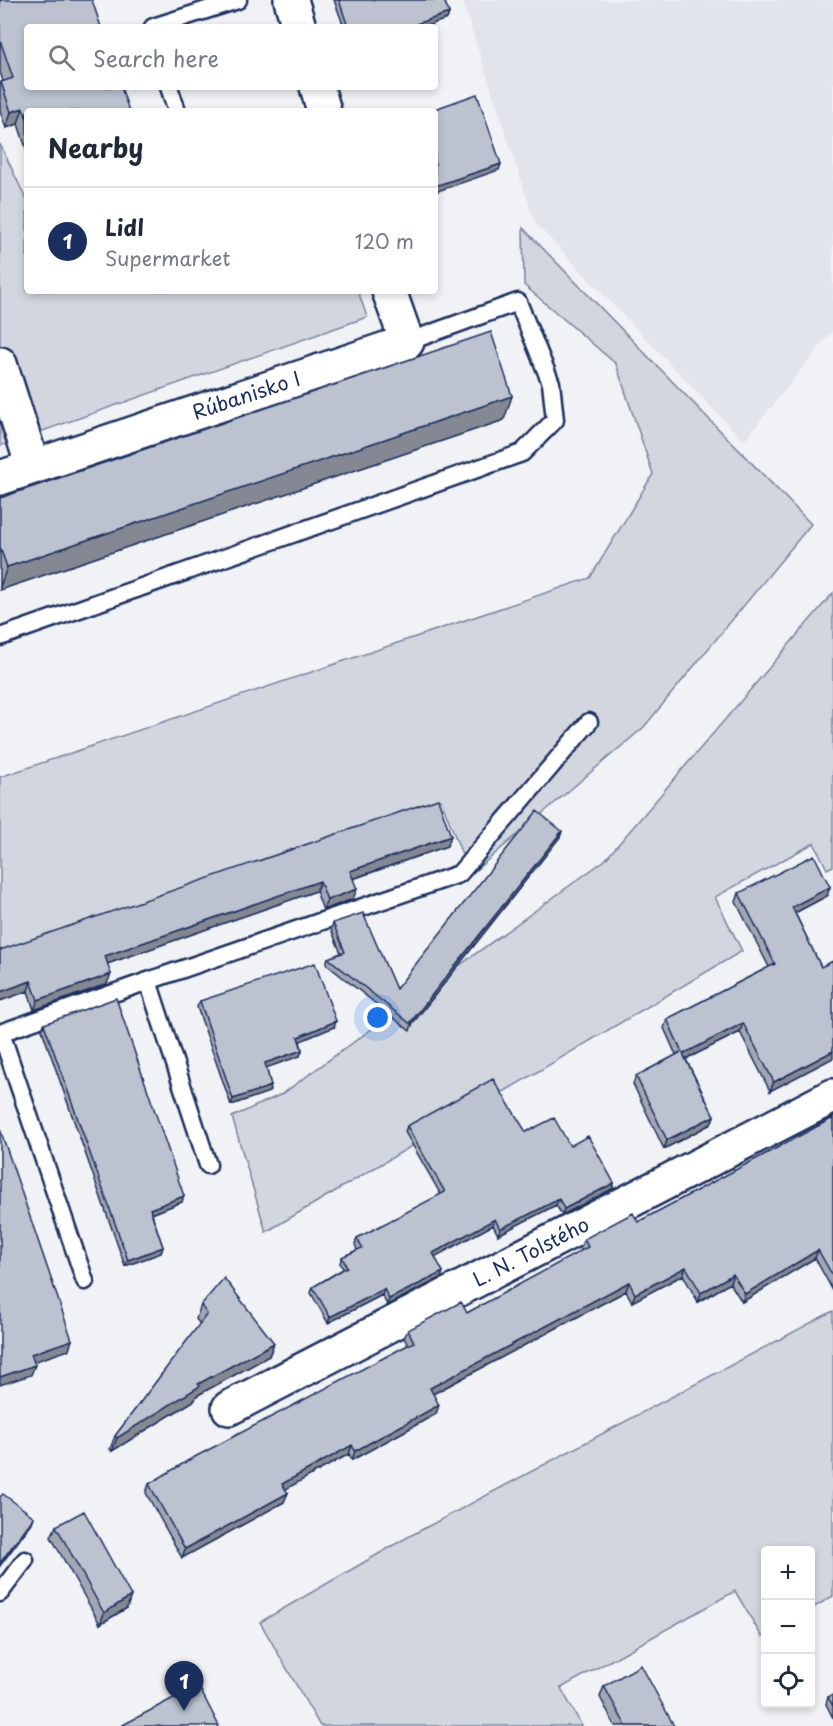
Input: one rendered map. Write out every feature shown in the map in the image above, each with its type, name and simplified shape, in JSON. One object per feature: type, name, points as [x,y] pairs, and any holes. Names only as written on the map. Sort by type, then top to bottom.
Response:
[{"type":"street","points":[[291,0],[298,24]]},
{"type":"street","points":[[318,90],[323,108]]},
{"type":"street","points":[[390,294],[408,342]]},
{"type":"street","name":"Rúbanisko I","points":[[0,478],[408,342]]},
{"type":"street","points":[[0,364],[33,467]]},
{"type":"street","name":"L. N. Tolstého","points":[[229,1408],[833,1096]]},
{"type":"lane","points":[[162,24],[238,0]]},
{"type":"lane","points":[[170,90],[176,108]]},
{"type":"lane","points":[[0,637],[522,453],[555,420],[550,383],[518,302],[408,342]]},
{"type":"lane","points":[[85,1281],[0,1033],[459,874],[590,722]]},
{"type":"lane","points":[[148,981],[208,1165]]},
{"type":"lane","points":[[0,1593],[25,1560]]},
{"type":"shaded area","points":[[462,0],[833,0],[833,330],[744,441],[535,223]]},
{"type":"shaded area","points":[[0,144],[24,195],[24,294],[359,294],[367,317],[0,446]]},
{"type":"shaded area","points":[[523,228],[811,524],[644,727],[470,875],[441,800],[0,952],[0,777],[590,578],[653,474],[616,364],[524,285]]},
{"type":"shaded area","points":[[833,593],[833,866],[827,869],[814,843],[715,897],[742,951],[266,1232],[232,1117],[282,1094],[605,860]]},
{"type":"shaded area","points":[[833,1311],[833,1596],[815,1607],[815,1546],[761,1546],[761,1635],[735,1591],[561,1688],[582,1726],[320,1726],[260,1622],[408,1537]]},
{"type":"building","points":[[0,0],[92,0],[100,24],[24,24],[24,90],[122,90],[128,108],[24,108],[24,111],[23,108],[11,112],[1,82],[13,78],[0,40]]},
{"type":"building","points":[[339,0],[444,0],[449,13],[416,24],[347,24]]},
{"type":"building","points":[[477,94],[501,164],[438,185],[437,108]]},
{"type":"building","points":[[491,332],[512,396],[7,567],[0,547],[0,498]]},
{"type":"building","points":[[438,799],[451,836],[350,871],[357,889],[327,900],[320,881],[105,956],[111,974],[38,1000],[31,981],[0,992],[0,950]]},
{"type":"building","points":[[537,811],[562,831],[411,1022],[412,1025],[328,958],[345,952],[333,923],[363,913],[396,989]]},
{"type":"building","points":[[814,855],[830,887],[792,907],[821,967],[833,961],[833,1051],[774,1082],[743,1023],[683,1054],[714,1116],[667,1140],[636,1076],[682,1052],[667,1019],[775,964],[739,893]]},
{"type":"building","points":[[315,963],[336,1021],[298,1037],[302,1050],[265,1063],[271,1086],[233,1099],[200,1001]]},
{"type":"building","points":[[116,998],[184,1196],[150,1209],[163,1247],[128,1260],[44,1024]]},
{"type":"building","points":[[493,1079],[526,1132],[554,1118],[570,1146],[588,1136],[614,1183],[564,1209],[559,1199],[500,1229],[495,1219],[433,1253],[443,1272],[389,1299],[384,1289],[330,1317],[313,1287],[347,1267],[342,1257],[362,1248],[357,1238],[445,1192],[407,1126]]},
{"type":"building","points":[[833,1118],[833,1276],[818,1250],[745,1294],[733,1274],[701,1293],[686,1267],[635,1294],[629,1282],[430,1388],[439,1405],[355,1451],[352,1445],[282,1484],[288,1493],[185,1549],[149,1484],[189,1460],[414,1342],[408,1330],[461,1302],[467,1313],[588,1247],[584,1239],[633,1213],[638,1222]]},
{"type":"building","points":[[0,1129],[72,1340],[31,1354],[35,1365],[0,1377]]},
{"type":"building","points":[[224,1278],[274,1343],[198,1384],[200,1386],[117,1438],[115,1436],[207,1314],[201,1305]]},
{"type":"building","points":[[3,1494],[34,1517],[0,1563],[0,1497]]},
{"type":"building","points":[[84,1511],[131,1596],[104,1613],[56,1526]]},
{"type":"building","points":[[641,1665],[674,1726],[626,1726],[604,1686]]},
{"type":"building","points":[[198,1685],[219,1726],[121,1726]]},
{"type":"building","points":[[833,1695],[833,1706],[828,1697]]},
{"type":"place","name":"Lidl","points":[[184,1711]]}]
